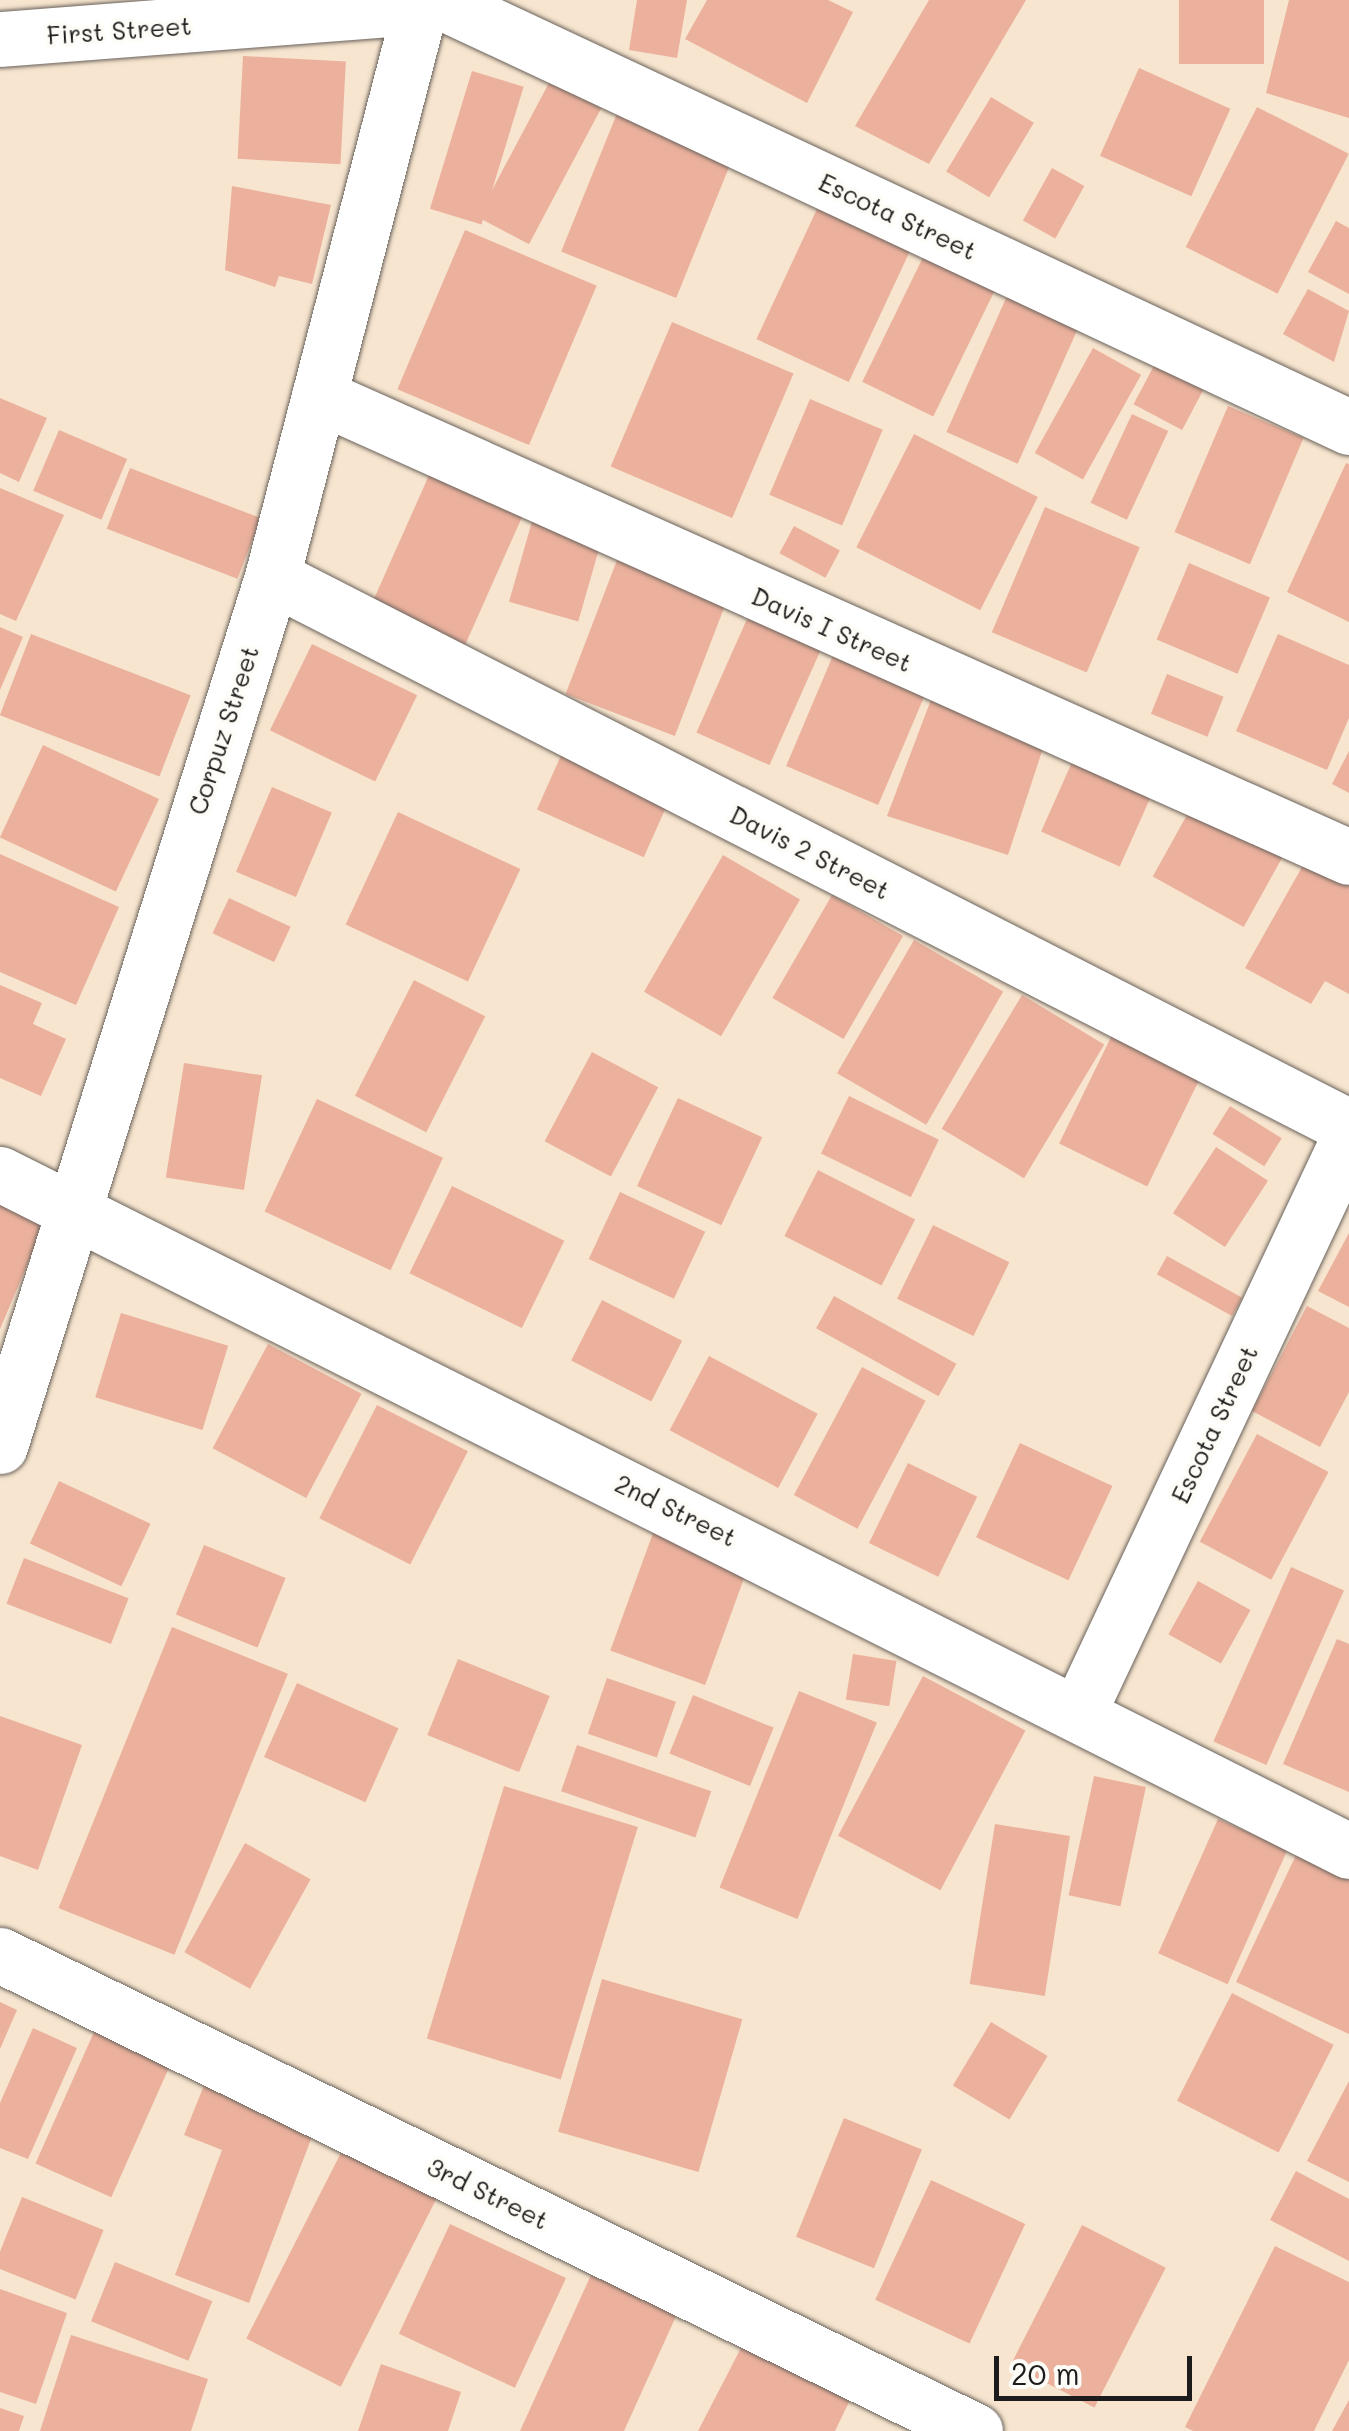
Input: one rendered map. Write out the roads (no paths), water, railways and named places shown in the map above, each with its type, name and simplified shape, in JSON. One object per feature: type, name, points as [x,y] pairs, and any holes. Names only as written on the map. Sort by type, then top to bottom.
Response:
[{"type":"street","name":"First Street","points":[[0,39],[448,4]]},
{"type":"street","name":"Corpuz Street","points":[[0,1446],[69,1209],[272,577],[318,396],[448,4]]},
{"type":"street","name":"Escota Street","points":[[448,4],[1349,427]]},
{"type":"street","name":"Davis I Street","points":[[318,396],[1349,856]]},
{"type":"street","name":"Davis 2 Street","points":[[272,577],[1349,1127]]},
{"type":"street","name":"Escota Street","points":[[1079,1711],[1349,1137]]},
{"type":"street","name":"2nd Street","points":[[0,1174],[1079,1711],[1349,1851]]},
{"type":"street","name":"3rd Street","points":[[0,1955],[975,2431]]}]
